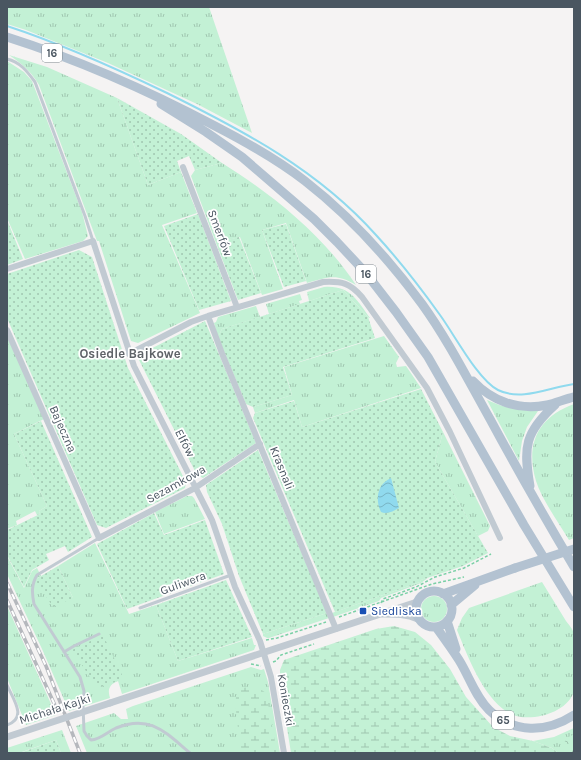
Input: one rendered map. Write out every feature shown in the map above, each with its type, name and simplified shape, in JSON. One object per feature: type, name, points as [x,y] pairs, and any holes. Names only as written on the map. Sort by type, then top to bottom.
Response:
[{"type":"main road","name":"16","points":[[7,37],[96,70],[193,114],[258,150],[303,180],[331,202],[388,259],[449,344],[574,567]]},
{"type":"main road","name":"16","points":[[96,70],[160,104],[206,132],[242,157],[314,219],[338,242],[365,272],[428,357],[524,525],[574,608]]},
{"type":"main road","points":[[461,365],[482,390],[508,404],[534,407],[545,406],[574,397]]},
{"type":"main road","points":[[532,493],[526,458],[528,445],[532,431],[537,423],[557,403]]},
{"type":"main road","points":[[443,594],[574,549]]},
{"type":"main road","points":[[451,605],[483,579]]},
{"type":"main road","points":[[418,618],[415,609],[417,602],[424,593],[435,591],[443,594],[449,599],[451,605],[450,616],[442,625],[436,627]]},
{"type":"main road","name":"65","points":[[418,618],[426,626],[436,627],[459,660],[476,693],[489,710],[503,720],[515,726],[527,729],[555,725],[574,715]]},
{"type":"main road","points":[[447,621],[459,660]]},
{"type":"street","name":"Smerfów","points":[[183,167],[237,307]]},
{"type":"street","points":[[7,269],[93,241]]},
{"type":"street","name":"Elfów","points":[[93,241],[129,354],[212,520],[240,599],[257,633],[264,652]]},
{"type":"street","points":[[129,354],[191,322],[208,316],[323,282],[348,284],[362,297],[427,388],[450,432],[500,538]]},
{"type":"street","name":"Krasnali","points":[[208,316],[223,356],[336,629]]},
{"type":"street","name":"Bajeczna","points":[[7,330],[99,538]]},
{"type":"street","name":"Sezamkowa","points":[[99,538],[196,488],[260,444]]},
{"type":"street","name":"Michała Kajki","points":[[7,737],[417,602]]},
{"type":"street","points":[[378,614],[399,614],[418,618]]},
{"type":"street","name":"Konieczki","points":[[264,652],[271,677],[284,753]]},
{"type":"lane","points":[[7,58],[27,70],[35,82],[93,241]]},
{"type":"lane","points":[[99,538],[37,576],[33,581],[32,591],[34,604],[80,677],[84,691],[84,730],[91,740],[122,726],[142,722],[154,726],[164,732],[190,753]]},
{"type":"lane","name":"Guliwera","points":[[140,608],[231,575]]},
{"type":"lane","points":[[64,652],[99,634]]},
{"type":"lane","points":[[7,685],[18,714],[17,720],[7,725]]},
{"type":"path","points":[[468,576],[432,584],[380,602],[382,598],[416,587],[435,577],[464,568],[491,554]]},
{"type":"path","points":[[264,639],[273,638]]},
{"type":"path","points":[[271,663],[276,661],[281,655],[314,644]]},
{"type":"path","points":[[250,664],[263,666]]},
{"type":"green space","points":[[7,7],[209,7],[252,133],[197,104],[108,63],[26,30],[7,24]]},
{"type":"green space","points":[[9,55],[47,67],[117,98],[148,185],[181,172],[197,213],[162,225],[200,313],[138,343],[131,341],[99,241],[97,241],[39,85],[26,68]]},
{"type":"green space","points":[[7,61],[24,72],[32,81],[82,212],[88,236],[83,241],[25,259],[7,218]]},
{"type":"green space","points":[[117,98],[181,134],[222,163],[195,170],[189,156],[177,161],[181,172],[148,185]]},
{"type":"green space","points":[[222,163],[278,202],[295,217],[328,249],[356,285],[343,279],[332,277],[307,283],[286,223],[262,230],[283,289],[262,295],[240,237],[216,243],[191,176],[195,170]]},
{"type":"green space","points":[[198,214],[231,301],[199,310],[164,226]]},
{"type":"green space","points":[[7,220],[23,259],[7,265]]},
{"type":"green space","points":[[286,224],[306,281],[284,287],[262,230]]},
{"type":"green space","points":[[239,237],[261,293],[238,300],[216,243]]},
{"type":"green space","points":[[79,250],[92,257],[128,368],[186,482],[185,488],[106,528],[97,525],[7,318],[7,274]]},
{"type":"green space","points":[[324,287],[340,288],[347,291],[357,300],[370,318],[343,290],[309,301],[307,292]]},
{"type":"green space","points":[[343,290],[368,317],[375,338],[283,367],[292,395],[253,407],[246,404],[218,337],[222,329]]},
{"type":"green space","points":[[300,294],[302,300],[299,301],[300,304],[269,314],[266,304]]},
{"type":"green space","points":[[256,306],[260,317],[222,329],[218,337],[214,323],[218,317]]},
{"type":"green space","points":[[205,321],[256,443],[203,478],[197,475],[137,356]]},
{"type":"green space","points":[[7,335],[44,419],[14,434],[47,506],[39,511],[40,514],[37,515],[35,511],[16,521],[17,525],[7,529]]},
{"type":"green space","points":[[384,336],[399,357],[396,363],[397,367],[406,366],[421,388],[302,427],[294,400],[255,413],[253,407],[292,395],[284,367]]},
{"type":"green space","points":[[421,389],[443,432],[435,462],[488,553],[463,566],[335,612],[253,418],[255,413],[294,401],[302,427]]},
{"type":"green space","points":[[487,400],[512,408],[538,411],[527,427],[522,441],[519,461]]},
{"type":"green space","points":[[574,404],[574,538],[569,540],[546,504],[539,488],[533,468],[532,455],[537,434],[543,424],[551,416]]},
{"type":"green space","points":[[41,421],[92,537],[68,552],[65,546],[46,554],[49,560],[32,570],[24,587],[7,555],[7,530],[40,514],[39,511],[47,506],[14,434]]},
{"type":"green space","points":[[443,432],[490,526],[488,531],[478,536],[435,462]]},
{"type":"green space","points":[[258,450],[327,613],[263,634],[239,576],[222,524],[207,492],[206,485]]},
{"type":"green space","points":[[187,496],[192,496],[194,498],[205,519],[164,534],[155,512]]},
{"type":"green space","points":[[154,513],[164,535],[205,520],[224,574],[127,609],[97,544]]},
{"type":"green space","points":[[95,543],[129,614],[156,605],[178,661],[252,638],[254,645],[256,645],[254,650],[122,694],[118,681],[110,687],[110,698],[69,711],[7,574],[7,556],[24,588],[32,571],[37,568],[41,576],[36,579],[73,598],[58,566]]},
{"type":"green space","points":[[58,566],[73,598],[53,607],[36,579]]},
{"type":"green space","points":[[429,577],[421,583],[381,598],[379,601],[333,617],[332,613],[420,582],[421,580]]},
{"type":"green space","points":[[226,580],[252,637],[178,661],[156,605]]},
{"type":"green space","points":[[542,582],[573,632],[575,654],[574,690],[568,701],[553,712],[533,717],[515,716],[498,705],[483,686],[457,630],[462,618],[469,608]]},
{"type":"green space","points":[[434,596],[443,600],[447,609],[443,618],[434,622],[425,618],[421,609],[425,600]]},
{"type":"green space","points":[[7,606],[56,715],[26,725],[7,678]]},
{"type":"green space","points":[[327,613],[329,618],[269,638],[263,636],[263,634]]},
{"type":"green space","points":[[394,626],[415,632],[431,645],[450,669],[466,697],[493,727],[510,736],[533,741],[552,748],[558,753],[291,753],[280,684],[280,670],[284,660],[376,629]]},
{"type":"green space","points":[[103,635],[124,679],[97,688],[72,650]]},
{"type":"green space","points":[[251,667],[261,670],[264,669],[268,682],[280,753],[87,753],[76,726],[114,713],[121,719],[128,719],[126,709],[133,706]]},
{"type":"green space","points":[[256,686],[266,693],[277,753],[242,753],[237,718],[236,696],[243,688]]},
{"type":"green space","points":[[574,728],[574,753],[558,753],[552,748],[533,741],[554,737]]},
{"type":"green space","points":[[62,730],[71,753],[61,753],[56,740],[19,753],[7,753],[7,748]]},
{"type":"green space","points":[[574,734],[574,753],[558,753],[567,738]]},
{"type":"green space","points":[[56,740],[61,753],[20,753]]},
{"type":"water","points":[[391,478],[399,508],[383,513],[379,507],[378,493],[383,484]]},
{"type":"waterway","points":[[7,26],[88,57],[167,93],[252,137],[305,172],[354,212],[385,244],[446,323],[467,356],[482,377],[490,385],[498,390],[517,395],[536,393],[574,384]]},
{"type":"railway","points":[[7,583],[46,666],[80,753]]},
{"type":"railway","points":[[7,600],[58,712]]},
{"type":"place","name":"Siedliska","points":[[363,611]]},
{"type":"district","name":"Osiedle Bajkowe","points":[[130,353]]}]
